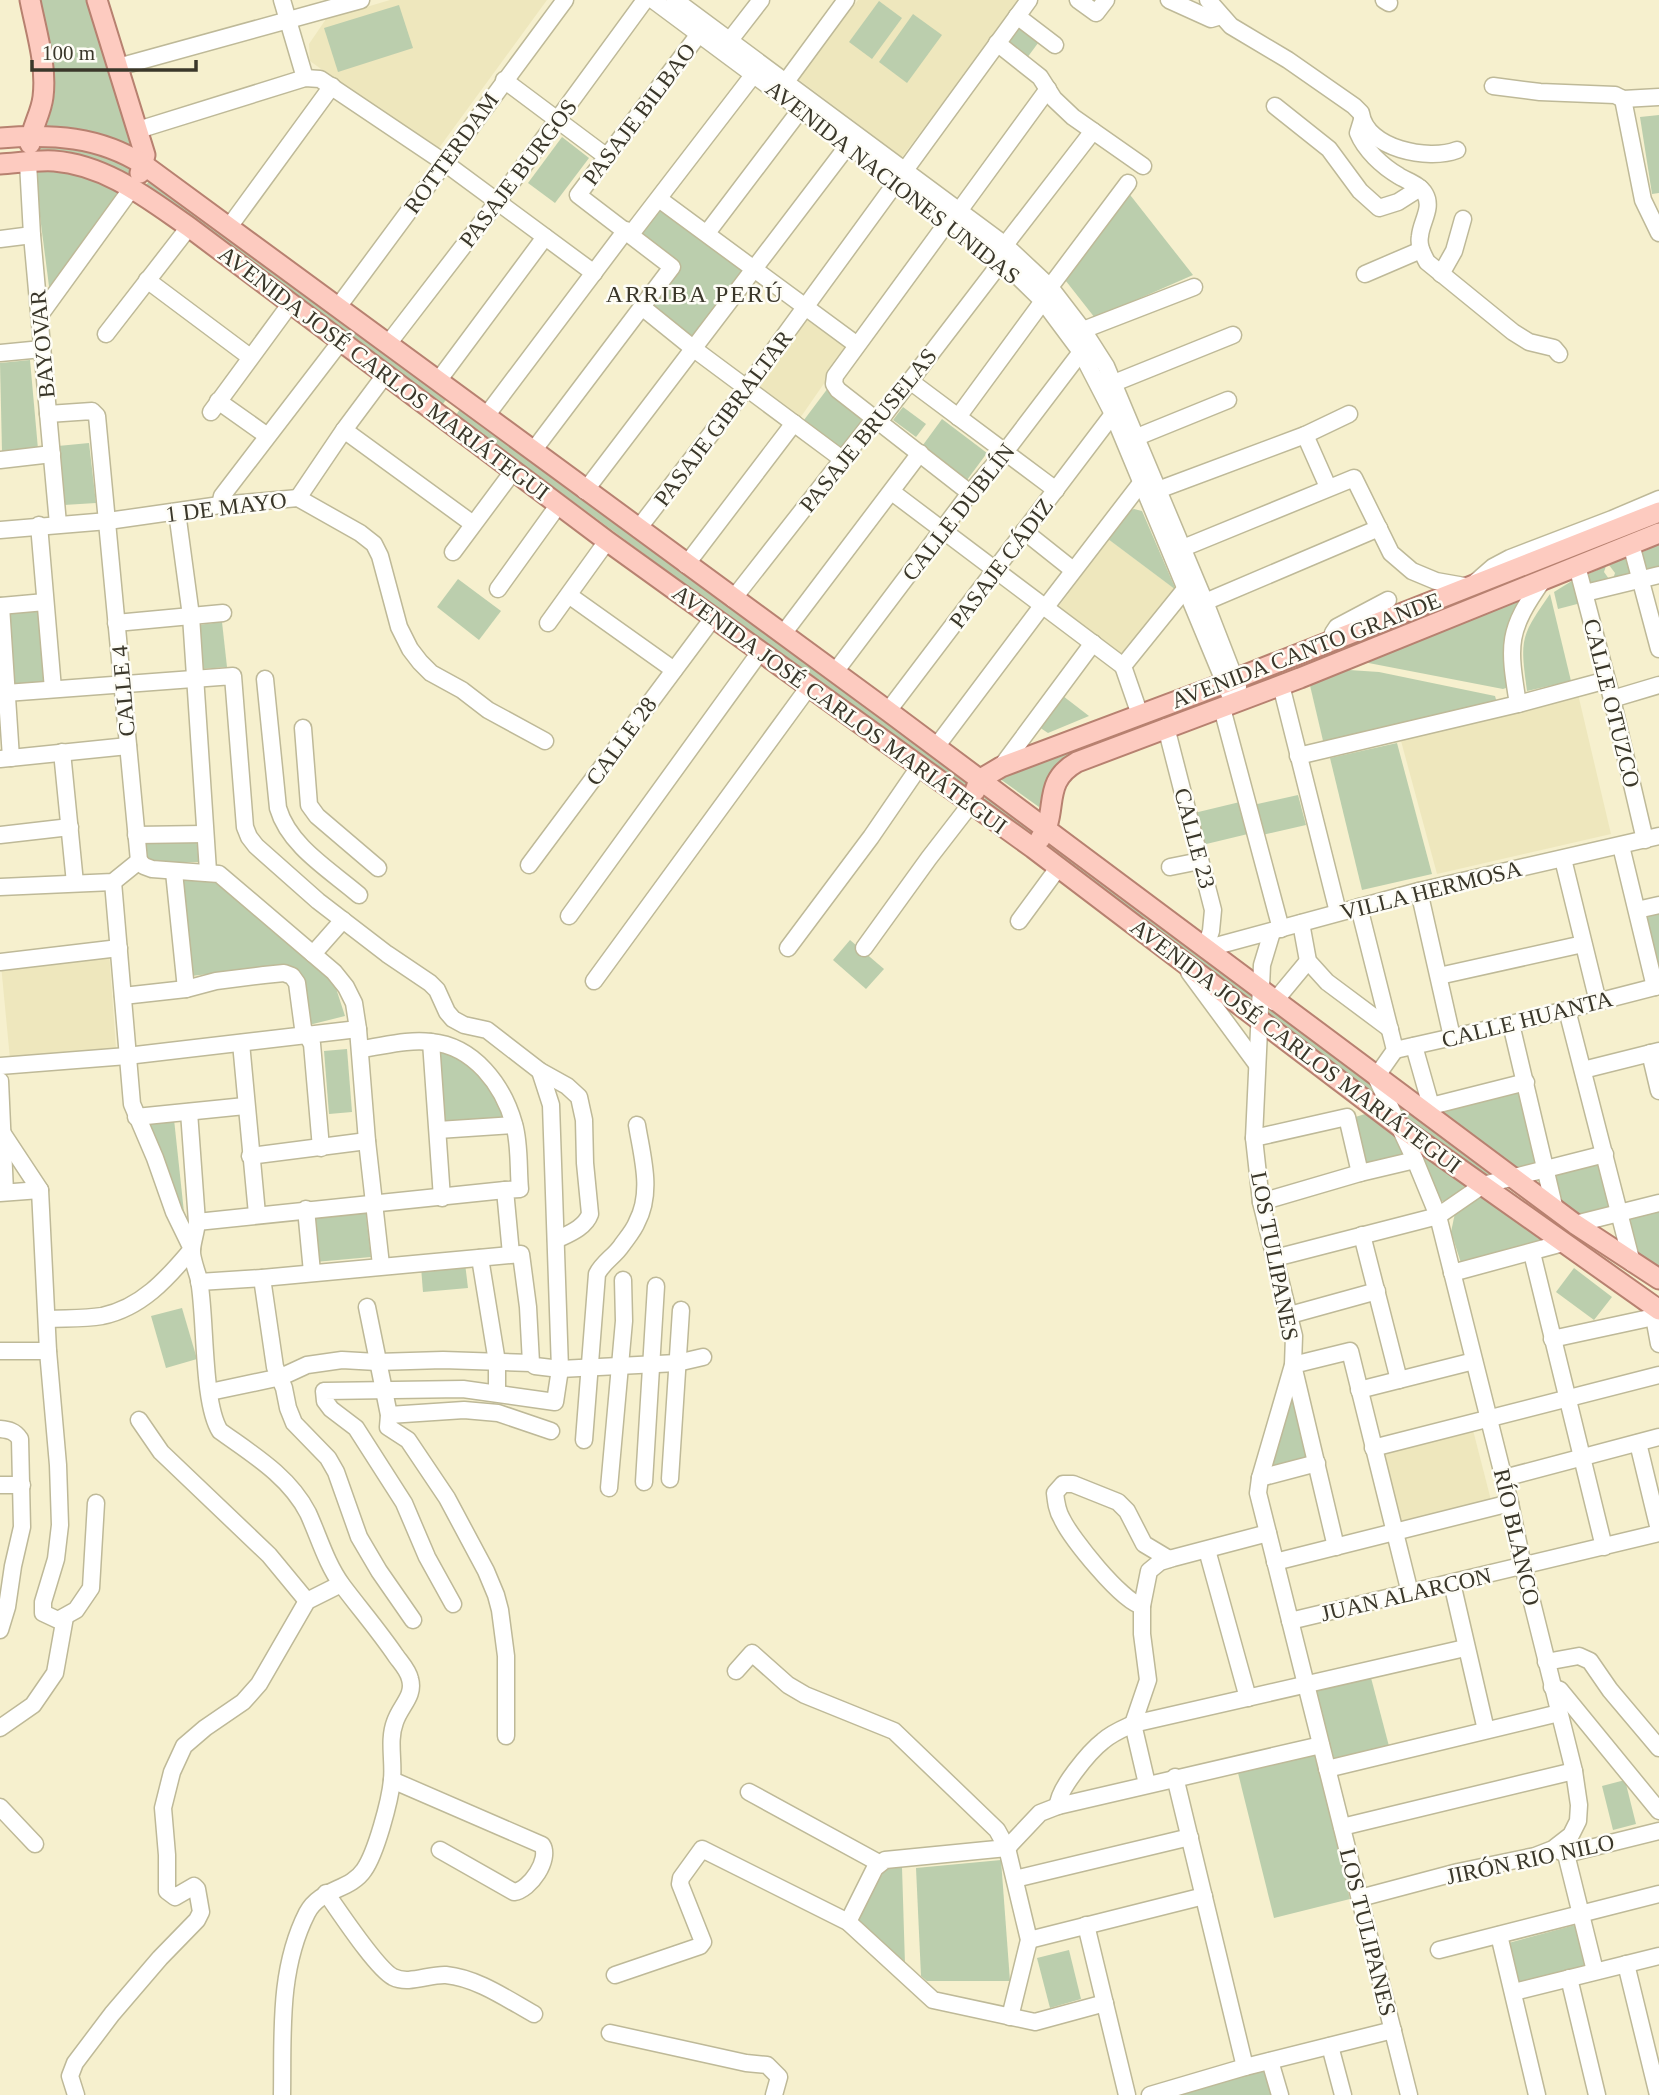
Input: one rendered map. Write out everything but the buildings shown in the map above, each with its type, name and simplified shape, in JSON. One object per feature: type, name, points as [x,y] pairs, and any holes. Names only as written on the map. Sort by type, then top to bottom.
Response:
[{"type":"main road","points":[[28,163],[30,136],[37,120],[44,82],[30,0]]},
{"type":"main road","points":[[100,1],[145,156],[144,165],[132,188]]},
{"type":"main road","name":"AVENIDA JOSÉ CARLOS MARIÁTEGUI","points":[[0,138],[72,137],[112,148],[144,165],[888,711],[1376,1077],[1427,1109],[1555,1210],[1659,1279]]},
{"type":"main road","name":"AVENIDA JOSÉ CARLOS MARIÁTEGUI","points":[[0,164],[53,161],[102,172],[132,188],[189,227],[607,541],[1033,848],[1399,1126],[1657,1313]]},
{"type":"main road","points":[[443,417],[458,396]]},
{"type":"main road","name":"AVENIDA CANTO GRANDE","points":[[979,780],[1001,767],[1230,681],[1659,512]]},
{"type":"main road","name":"AVENIDA CANTO GRANDE","points":[[1033,848],[1046,830],[1054,786],[1066,769],[1118,745],[1233,704],[1659,533]]},
{"type":"main road","points":[[970,805],[979,780]]},
{"type":"street","points":[[282,0],[306,78]]},
{"type":"street","points":[[118,67],[361,0]]},
{"type":"street","name":"ROTTERDAM","points":[[338,307],[565,0]]},
{"type":"street","name":"PASAJE BURGOS","points":[[388,344],[498,201],[645,0]]},
{"type":"street","name":"AVENIDA NACIONES UNIDAS","points":[[653,0],[754,74],[782,86],[801,109],[849,144],[901,175]]},
{"type":"street","points":[[730,40],[761,0]]},
{"type":"street","points":[[782,86],[846,0]]},
{"type":"street","name":"PASAJE GIBRALTAR","points":[[638,529],[747,387],[1029,0]]},
{"type":"street","points":[[1078,0],[1096,13],[1106,0]]},
{"type":"street","points":[[1168,0],[1211,19],[1221,16]]},
{"type":"street","points":[[1208,0],[1236,29],[1288,60],[1361,113],[1358,133],[1366,146],[1395,174],[1420,188],[1429,203],[1420,236],[1421,250],[1427,262],[1513,332],[1529,342],[1554,348],[1559,354]]},
{"type":"street","name":"AVENIDA NACIONES UNIDAS","points":[[681,2],[730,40],[782,86],[1003,253],[1083,330],[1106,366],[1137,437],[1186,588],[1230,681]]},
{"type":"street","points":[[1017,16],[1055,45]]},
{"type":"street","name":"PASAJE BILBAO","points":[[629,232],[578,195],[699,34]]},
{"type":"street","points":[[997,43],[1040,77],[1054,99],[1093,131],[1143,166]]},
{"type":"street","points":[[486,416],[594,273],[659,199],[754,74]]},
{"type":"street","points":[[138,130],[306,78],[320,79],[445,163],[594,273]]},
{"type":"street","points":[[504,80],[607,157]]},
{"type":"street","points":[[229,227],[332,86]]},
{"type":"street","points":[[1493,86],[1540,92],[1615,95],[1623,99],[1659,97]]},
{"type":"street","points":[[970,492],[838,390],[834,384],[835,376],[1048,89]]},
{"type":"street","points":[[1623,99],[1643,200],[1659,233]]},
{"type":"street","points":[[1275,106],[1329,149],[1360,191],[1379,208],[1398,202],[1420,188]]},
{"type":"street","points":[[707,233],[801,109]]},
{"type":"street","points":[[1362,120],[1379,139],[1396,149],[1435,154],[1457,150]]},
{"type":"street","name":"PASAJE BRUSELAS","points":[[733,599],[871,423],[884,415],[1093,131]]},
{"type":"street","points":[[586,491],[849,144]]},
{"type":"street","name":"BAYOVAR","points":[[28,163],[58,524]]},
{"type":"street","points":[[958,417],[1128,183]]},
{"type":"street","points":[[40,315],[132,188]]},
{"type":"street","points":[[659,199],[858,345]]},
{"type":"street","points":[[1441,274],[1454,251],[1463,219]]},
{"type":"street","points":[[106,334],[189,227]]},
{"type":"street","points":[[533,451],[672,267],[629,232]]},
{"type":"street","points":[[0,239],[32,235]]},
{"type":"street","points":[[438,381],[545,237]]},
{"type":"street","points":[[1365,274],[1421,250]]},
{"type":"street","points":[[147,280],[250,357]]},
{"type":"street","points":[[1083,330],[1194,288]]},
{"type":"street","name":"AVENIDA NACIONES UNIDAS","points":[[1046,294],[1081,352],[1150,483],[1183,548],[1205,602],[1230,681],[1276,930]]},
{"type":"street","points":[[266,435],[214,406],[291,303]]},
{"type":"street","points":[[642,307],[842,459]]},
{"type":"street","points":[[1114,383],[1233,335]]},
{"type":"street","points":[[220,505],[222,496],[266,435],[341,341]]},
{"type":"street","points":[[0,353],[42,349]]},
{"type":"street","name":"CALLE DUBLÍN","points":[[835,672],[970,492],[1005,452],[1081,352]]},
{"type":"street","points":[[298,498],[344,430],[386,375]]},
{"type":"street","points":[[910,381],[1056,490]]},
{"type":"street","points":[[1137,437],[1228,400]]},
{"type":"street","name":"CALLE 4","points":[[48,414],[95,413],[108,522],[139,861]]},
{"type":"street","name":"PASAJE CÁDIZ","points":[[888,711],[1113,414]]},
{"type":"street","points":[[936,747],[1073,569],[1150,483],[1305,435],[1349,414]]},
{"type":"street","points":[[686,565],[794,423]]},
{"type":"street","points":[[344,430],[473,524]]},
{"type":"street","points":[[1305,435],[1328,487]]},
{"type":"street","points":[[783,634],[920,453]]},
{"type":"street","points":[[0,460],[52,454]]},
{"type":"street","points":[[453,552],[514,470]]},
{"type":"street","points":[[1183,548],[1354,478],[1391,552],[1412,571],[1436,581],[1470,587],[1493,567],[1510,558],[1659,499]]},
{"type":"street","points":[[892,492],[1123,666],[1140,715]]},
{"type":"street","name":"1 DE MAYO","points":[[0,530],[39,525],[108,522],[220,505],[298,498],[360,533],[374,544],[380,556],[399,627],[410,649],[431,673],[462,690],[488,710],[545,741]]},
{"type":"street","points":[[498,589],[559,504]]},
{"type":"street","points":[[177,512],[191,617],[208,871]]},
{"type":"street","points":[[39,525],[53,689]]},
{"type":"street","points":[[1205,602],[1379,528]]},
{"type":"street","points":[[1024,531],[1073,569]]},
{"type":"street","points":[[548,623],[607,541]]},
{"type":"street","points":[[1631,544],[1659,649]]},
{"type":"street","name":"CALLE OTUZCO","points":[[1577,566],[1652,838]]},
{"type":"street","points":[[1585,593],[1659,575]]},
{"type":"street","points":[[1518,704],[1513,672],[1512,634],[1527,603],[1543,580]]},
{"type":"street","points":[[1123,666],[1186,588]]},
{"type":"street","points":[[570,596],[674,670]]},
{"type":"street","points":[[1333,640],[1332,633],[1337,626],[1388,600]]},
{"type":"street","points":[[45,602],[0,606],[6,693],[6,758],[128,746]]},
{"type":"street","points":[[116,623],[223,614]]},
{"type":"street","name":"CALLE 28","points":[[529,865],[713,618]]},
{"type":"street","points":[[1001,767],[1093,643]]},
{"type":"street","points":[[569,916],[760,653]]},
{"type":"street","points":[[6,693],[233,676],[245,827],[256,846],[318,901],[430,983],[437,990],[453,1019],[464,1025],[487,1030],[579,1097],[585,1129],[590,1214],[582,1227],[556,1240]]},
{"type":"street","points":[[265,679],[281,819],[302,846],[359,895]]},
{"type":"street","points":[[1298,756],[1607,680]]},
{"type":"street","points":[[1281,685],[1338,912]]},
{"type":"street","points":[[1612,699],[1659,685]]},
{"type":"street","points":[[594,981],[808,688]]},
{"type":"street","name":"CALLE 23","points":[[1166,727],[1213,910],[1211,931],[1205,949]]},
{"type":"street","points":[[303,728],[309,805],[317,816],[378,868]]},
{"type":"street","points":[[62,752],[75,883]]},
{"type":"street","points":[[788,948],[872,837],[919,767]]},
{"type":"street","points":[[864,948],[970,805]]},
{"type":"street","points":[[0,835],[70,827]]},
{"type":"street","points":[[136,835],[205,834]]},
{"type":"street","name":"VILLA HERMOSA","points":[[1205,949],[1419,891],[1652,838]]},
{"type":"street","points":[[1621,846],[1657,987]]},
{"type":"street","points":[[1563,859],[1598,1002]]},
{"type":"street","points":[[0,887],[113,882],[139,861],[152,869],[174,872],[208,871],[229,881],[334,972],[354,1003],[361,1049],[367,1141],[381,1265]]},
{"type":"street","points":[[1170,867],[1200,861]]},
{"type":"street","points":[[1019,921],[1058,868]]},
{"type":"street","points":[[174,872],[186,989]]},
{"type":"street","points":[[113,882],[132,1104],[146,1134],[174,1212],[192,1250],[199,1282],[210,1392],[216,1423],[220,1431],[267,1465],[291,1487],[307,1511],[341,1584],[371,1620],[409,1674],[411,1683],[411,1692],[394,1722],[392,1780],[371,1860],[362,1874],[326,1893],[307,1911],[291,1953],[283,1995],[282,2095]]},
{"type":"street","points":[[1419,891],[1452,1037]]},
{"type":"street","points":[[1637,910],[1659,905]]},
{"type":"street","points":[[1359,907],[1395,1050],[1376,1077]]},
{"type":"street","points":[[313,954],[343,920]]},
{"type":"street","points":[[1301,923],[1308,961],[1328,982],[1390,1030]]},
{"type":"street","name":"LOS TULIPANES","points":[[1276,930],[1262,965],[1268,997],[1260,1020],[1254,1138],[1261,1202],[1294,1336],[1293,1366],[1259,1485],[1268,1534],[1409,2095]]},
{"type":"street","points":[[1439,976],[1583,944]]},
{"type":"street","points":[[0,962],[119,948]]},
{"type":"street","points":[[1179,959],[1256,1063]]},
{"type":"street","points":[[1268,997],[1308,961]]},
{"type":"street","points":[[123,996],[186,989],[216,981],[284,973],[292,976],[297,983],[303,1028],[312,1044],[321,1148]]},
{"type":"street","name":"CALLE HUANTA","points":[[1395,1050],[1657,987]]},
{"type":"street","points":[[1567,1010],[1632,1263]]},
{"type":"street","points":[[1511,1024],[1555,1210]]},
{"type":"street","points":[[0,1066],[127,1056],[308,1037],[358,1029]]},
{"type":"street","points":[[197,1222],[520,1189],[514,1125],[490,1074],[479,1063],[451,1046],[431,1042],[408,1042],[361,1049]]},
{"type":"street","points":[[431,1042],[442,1198]]},
{"type":"street","points":[[241,1043],[257,1214]]},
{"type":"street","points":[[1413,1046],[1427,1109],[1526,1082]]},
{"type":"street","points":[[1583,1070],[1654,1052],[1659,1091]]},
{"type":"street","points":[[453,1604],[427,1557],[404,1503],[356,1428],[325,1401],[324,1391],[463,1389],[555,1402],[560,1369],[551,1105],[540,1071]]},
{"type":"street","name":"RÍO BLANCO","points":[[1376,1077],[1438,1216],[1574,1771],[1579,1805],[1578,1821],[1560,1851]]},
{"type":"street","points":[[0,1081],[3,1193],[40,1190]]},
{"type":"street","points":[[136,1117],[245,1106]]},
{"type":"street","points":[[48,1320],[102,1316],[129,1308],[161,1284],[192,1250],[197,1222],[189,1112]]},
{"type":"street","points":[[1254,1138],[1347,1117],[1360,1172]]},
{"type":"street","points":[[438,1130],[514,1125]]},
{"type":"street","points":[[584,1440],[597,1274],[618,1252],[637,1224],[643,1208],[646,1182],[637,1125]]},
{"type":"street","points":[[2,1128],[40,1190],[60,1525],[56,1559],[43,1602],[43,1614],[58,1620],[76,1610],[91,1588],[96,1503]]},
{"type":"street","points":[[250,1156],[367,1141]]},
{"type":"street","points":[[1275,1258],[1438,1216],[1483,1185],[1605,1154]]},
{"type":"street","points":[[1261,1202],[1360,1172],[1415,1160]]},
{"type":"street","points":[[505,1190],[511,1254]]},
{"type":"street","points":[[1575,1224],[1659,1203]]},
{"type":"street","points":[[306,1209],[312,1272]]},
{"type":"street","points":[[1362,1235],[1399,1380]]},
{"type":"street","points":[[1452,1273],[1563,1243]]},
{"type":"street","points":[[1532,1253],[1604,1547]]},
{"type":"street","points":[[199,1282],[521,1254],[528,1307],[531,1363]]},
{"type":"street","points":[[480,1258],[497,1362],[497,1392]]},
{"type":"street","points":[[262,1278],[275,1367],[281,1377],[294,1423],[328,1458],[336,1472],[359,1537],[412,1620]]},
{"type":"street","points":[[609,1488],[624,1321],[623,1280]]},
{"type":"street","points":[[643,1482],[656,1286]]},
{"type":"street","points":[[1290,1315],[1377,1291]]},
{"type":"street","points":[[367,1307],[389,1415],[388,1427],[408,1440],[447,1498],[496,1595],[506,1656],[506,1736]]},
{"type":"street","points":[[670,1479],[681,1310]]},
{"type":"street","points":[[1552,1339],[1657,1313],[1659,1343]]},
{"type":"street","points":[[0,1351],[48,1351]]},
{"type":"street","points":[[1335,1546],[1293,1366],[1350,1352],[1410,1593]]},
{"type":"street","points":[[210,1392],[281,1377],[307,1365],[342,1360],[531,1363],[535,1366],[560,1369],[677,1363],[703,1357]]},
{"type":"street","points":[[1359,1391],[1474,1361]]},
{"type":"street","points":[[1373,1448],[1659,1375]]},
{"type":"street","points":[[389,1415],[464,1410],[498,1413],[551,1431]]},
{"type":"street","points":[[139,1420],[161,1452],[269,1555],[307,1601]]},
{"type":"street","points":[[0,1429],[17,1433],[20,1439],[22,1485],[22,1527],[0,1630]]},
{"type":"street","points":[[1504,1478],[1659,1437]]},
{"type":"street","points":[[1638,1443],[1659,1532]]},
{"type":"street","points":[[1259,1485],[1317,1463]]},
{"type":"street","points":[[0,1485],[22,1485]]},
{"type":"street","points":[[1142,1606],[1127,1600],[1080,1547],[1062,1519],[1055,1493],[1062,1485],[1073,1485],[1118,1502],[1127,1511],[1144,1544],[1168,1559]]},
{"type":"street","points":[[1275,1562],[1510,1503]]},
{"type":"street","name":"JUAN ALARCON","points":[[1290,1621],[1659,1532]]},
{"type":"street","points":[[1147,1784],[1133,1724],[1148,1679],[1142,1634],[1142,1606],[1149,1571],[1168,1559],[1268,1534]]},
{"type":"street","points":[[1207,1550],[1248,1698]]},
{"type":"street","points":[[1452,1583],[1486,1730]]},
{"type":"street","points":[[76,2095],[70,2076],[75,2063],[112,2014],[197,1920],[201,1912],[197,1889],[194,1886],[175,1897],[167,1891],[166,1885],[167,1855],[163,1808],[172,1772],[184,1746],[243,1702],[259,1684],[307,1601],[341,1584]]},
{"type":"street","points":[[0,1728],[33,1705],[55,1673],[65,1617]]},
{"type":"street","points":[[1058,1806],[1061,1791],[1092,1752],[1114,1732],[1133,1724],[1465,1648]]},
{"type":"street","points":[[736,1671],[752,1653],[805,1695],[894,1731],[997,1830],[1007,1848],[1029,1940],[1010,2017]]},
{"type":"street","points":[[1546,1662],[1579,1656],[1590,1661],[1659,1748]]},
{"type":"street","points":[[1552,1686],[1560,1690],[1659,1811]]},
{"type":"street","points":[[1327,1769],[1559,1713]]},
{"type":"street","points":[[848,1922],[879,1863],[891,1858],[1007,1848],[1040,1813],[1058,1806],[1321,1745]]},
{"type":"street","points":[[1342,1827],[1574,1771]]},
{"type":"street","points":[[1175,1777],[1245,2067]]},
{"type":"street","points":[[392,1780],[542,1845],[546,1851],[545,1859],[526,1888],[514,1892],[440,1850]]},
{"type":"street","points":[[749,1792],[879,1863]]},
{"type":"street","points":[[0,1807],[35,1844]]},
{"type":"street","name":"JIRÓN RIO NILO","points":[[1360,1898],[1458,1872],[1659,1831]]},
{"type":"street","points":[[1015,1879],[1190,1837]]},
{"type":"street","points":[[615,1975],[700,1946],[703,1942],[680,1884],[681,1878],[702,1849],[848,1922],[933,2000],[1035,2022],[1105,2003]]},
{"type":"street","points":[[1560,1851],[1582,1914],[1595,1972]]},
{"type":"street","points":[[326,1893],[380,1965],[392,1976],[410,1980],[445,1975],[467,1980],[534,2014]]},
{"type":"street","points":[[1438,1950],[1659,1894]]},
{"type":"street","points":[[1029,1940],[1205,1896]]},
{"type":"street","points":[[1086,1925],[1127,2095]]},
{"type":"street","points":[[1499,1935],[1537,2095]]},
{"type":"street","points":[[1514,1992],[1659,1956]]},
{"type":"street","points":[[1626,1964],[1658,2095]]},
{"type":"street","points":[[1569,1978],[1597,2095]]},
{"type":"street","points":[[1150,2095],[1245,2067],[1393,2030]]},
{"type":"street","points":[[610,2033],[766,2065],[779,2077],[774,2095]]},
{"type":"street","points":[[1330,2046],[1343,2095]]},
{"type":"street","points":[[1270,2061],[1280,2095]]},
{"type":"shaded area","points":[[390,0],[547,0],[436,152],[310,61],[309,44],[326,19]]},
{"type":"shaded area","points":[[858,0],[1020,0],[902,157],[798,79]]},
{"type":"shaded area","points":[[807,315],[850,346],[798,421],[754,387]]},
{"type":"shaded area","points":[[1108,539],[1176,590],[1127,658],[1057,609]]},
{"type":"shaded area","points":[[1578,694],[1611,834],[1437,874],[1401,741]]},
{"type":"shaded area","points":[[109,952],[116,1048],[10,1059],[1,965]]},
{"type":"shaded area","points":[[1473,1430],[1492,1504],[1400,1524],[1380,1451]]},
{"type":"green space","points":[[37,0],[93,0],[133,150],[46,128],[55,88]]},
{"type":"green space","points":[[879,1],[902,18],[872,59],[849,42]]},
{"type":"green space","points":[[399,5],[413,48],[338,72],[324,28]]},
{"type":"green space","points":[[913,14],[942,35],[907,83],[879,62]]},
{"type":"green space","points":[[1020,23],[1041,39],[1024,62],[1003,45]]},
{"type":"green space","points":[[1659,115],[1659,193],[1652,194],[1640,117]]},
{"type":"green space","points":[[562,137],[589,158],[555,203],[528,183]]},
{"type":"green space","points":[[33,140],[70,142],[138,167],[130,178],[95,161],[32,153]]},
{"type":"green space","points":[[34,170],[63,170],[94,175],[124,190],[50,294]]},
{"type":"green space","points":[[151,178],[449,396],[442,405],[144,188]]},
{"type":"green space","points":[[1127,191],[1193,275],[1095,318],[1062,276]]},
{"type":"green space","points":[[660,202],[751,267],[692,344],[645,307],[675,267],[634,234]]},
{"type":"green space","points":[[30,360],[38,449],[2,452],[0,363]]},
{"type":"green space","points":[[828,388],[871,421],[843,457],[801,424]]},
{"type":"green space","points":[[462,406],[972,777],[965,791],[456,415]]},
{"type":"green space","points":[[903,407],[926,424],[916,437],[893,420]]},
{"type":"green space","points":[[942,419],[987,453],[967,480],[923,445]]},
{"type":"green space","points":[[89,443],[96,503],[64,505],[58,446]]},
{"type":"green space","points":[[1129,511],[1142,511],[1176,590],[1108,539]]},
{"type":"green space","points":[[1659,544],[1659,568],[1645,571],[1641,553]]},
{"type":"green space","points":[[1630,556],[1635,574],[1613,579],[1615,573],[1609,565]]},
{"type":"green space","points":[[1606,566],[1604,572],[1609,579],[1587,585],[1584,576]]},
{"type":"green space","points":[[458,579],[501,611],[479,640],[437,607]]},
{"type":"green space","points":[[1575,579],[1581,603],[1558,609],[1554,592]]},
{"type":"green space","points":[[1535,587],[1509,687],[1503,689],[1353,660]]},
{"type":"green space","points":[[1550,594],[1571,681],[1527,691],[1523,660],[1525,639],[1533,620]]},
{"type":"green space","points":[[42,606],[48,686],[9,690],[3,610]]},
{"type":"green space","points":[[222,622],[227,667],[202,669],[198,625]]},
{"type":"green space","points":[[1349,670],[1379,672],[1495,696],[1497,703],[1324,745],[1308,677]]},
{"type":"green space","points":[[1220,690],[1223,700],[1061,764],[1039,807],[996,776]]},
{"type":"green space","points":[[1063,696],[1089,716],[1048,733],[1039,727]]},
{"type":"green space","points":[[1397,743],[1432,874],[1362,890],[1330,758]]},
{"type":"green space","points":[[1298,795],[1306,825],[1262,835],[1253,805]]},
{"type":"green space","points":[[987,796],[1034,830],[1031,835],[1026,836],[983,804]]},
{"type":"green space","points":[[1244,801],[1252,833],[1198,846],[1190,814]]},
{"type":"green space","points":[[196,837],[199,862],[148,863],[142,857],[140,838]]},
{"type":"green space","points":[[1049,842],[1256,991],[1255,1006],[1047,851],[1046,845]]},
{"type":"green space","points":[[214,876],[334,982],[345,1016],[305,1026],[299,976],[263,968],[191,976],[179,877]]},
{"type":"green space","points":[[1659,911],[1659,981],[1643,916]]},
{"type":"green space","points":[[850,940],[884,969],[866,989],[833,960]]},
{"type":"green space","points":[[1265,1003],[1377,1082],[1381,1102],[1264,1014]]},
{"type":"green space","points":[[433,1047],[481,1070],[510,1118],[440,1129]]},
{"type":"green space","points":[[347,1049],[352,1112],[329,1114],[324,1051]]},
{"type":"green space","points":[[1524,1085],[1544,1165],[1520,1171],[1439,1111]]},
{"type":"green space","points":[[1393,1096],[1498,1173],[1487,1178],[1401,1116]]},
{"type":"green space","points":[[173,1110],[186,1231],[135,1113]]},
{"type":"green space","points":[[1375,1111],[1395,1127],[1410,1160],[1365,1169],[1352,1118]]},
{"type":"green space","points":[[1417,1148],[1473,1184],[1445,1201],[1439,1201]]},
{"type":"green space","points":[[1601,1159],[1614,1210],[1575,1218],[1559,1206],[1550,1170]]},
{"type":"green space","points":[[1483,1192],[1551,1242],[1461,1263],[1451,1232],[1455,1213]]},
{"type":"green space","points":[[365,1205],[371,1257],[315,1262],[309,1211]]},
{"type":"green space","points":[[1659,1207],[1659,1267],[1638,1254],[1627,1216]]},
{"type":"green space","points":[[465,1263],[468,1288],[423,1292],[421,1267]]},
{"type":"green space","points":[[1574,1268],[1612,1297],[1594,1320],[1556,1292]]},
{"type":"green space","points":[[182,1308],[197,1359],[166,1368],[151,1316]]},
{"type":"green space","points":[[1291,1380],[1311,1462],[1266,1473]]},
{"type":"green space","points":[[1370,1674],[1390,1750],[1332,1766],[1314,1689]]},
{"type":"green space","points":[[1315,1750],[1350,1899],[1274,1918],[1237,1769]]},
{"type":"green space","points":[[1625,1780],[1636,1824],[1613,1830],[1602,1786]]},
{"type":"green space","points":[[1001,1860],[1010,1981],[927,1981],[921,1976],[916,1868]]},
{"type":"green space","points":[[902,1867],[905,1965],[853,1923],[886,1868]]},
{"type":"green space","points":[[1575,1925],[1586,1967],[1516,1984],[1505,1944]]},
{"type":"green space","points":[[1069,1950],[1081,1999],[1050,2008],[1037,1958]]},
{"type":"green space","points":[[1268,2067],[1276,2095],[1167,2095]]},
{"type":"district","name":"ARRIBA PERÚ","points":[[695,294]]}]
